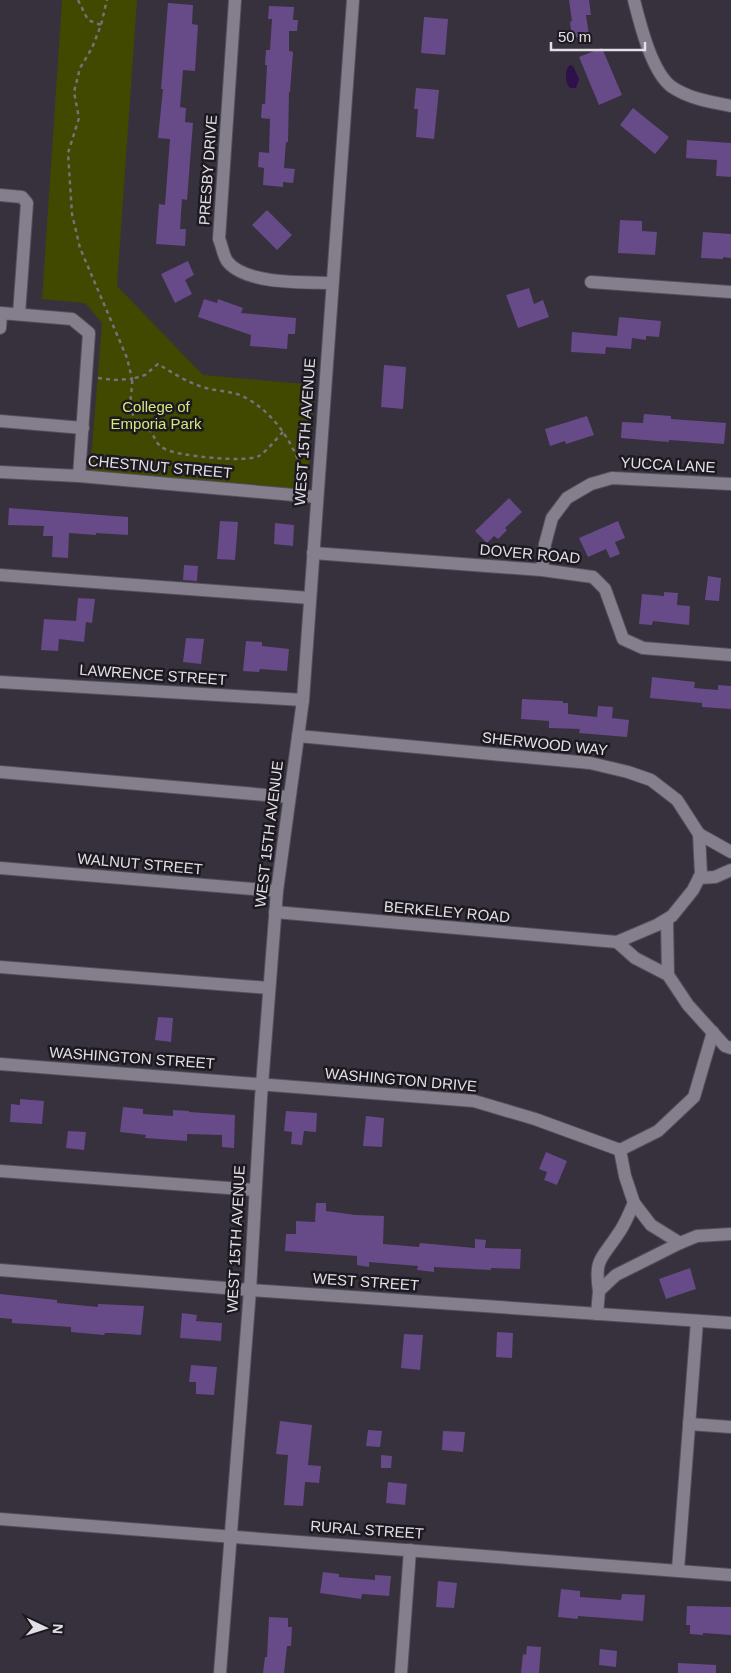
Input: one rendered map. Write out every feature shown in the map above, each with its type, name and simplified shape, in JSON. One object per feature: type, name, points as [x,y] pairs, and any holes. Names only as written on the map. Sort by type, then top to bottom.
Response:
[{"type":"street","name":"PRESBY DRIVE","points":[[235,0],[219,239],[227,261],[244,274],[266,280],[332,283]]},
{"type":"street","name":"WEST 15TH AVENUE","points":[[220,1673],[250,1290],[262,1084],[275,912],[303,700],[353,0]]},
{"type":"street","points":[[634,0],[642,31],[658,70],[671,87],[694,98],[731,106]]},
{"type":"street","points":[[0,195],[22,197],[27,203],[19,314]]},
{"type":"street","points":[[591,282],[731,292]]},
{"type":"street","points":[[0,328],[1,313],[72,319],[90,333],[79,476]]},
{"type":"street","points":[[0,421],[83,428]]},
{"type":"street","name":"CHESTNUT STREET","points":[[0,472],[79,476],[317,497]]},
{"type":"street","name":"YUCCA LANE","points":[[542,570],[545,544],[552,518],[567,498],[591,484],[612,478],[731,484]]},
{"type":"street","name":"DOVER ROAD","points":[[313,553],[542,570],[592,577],[605,589],[623,639],[643,648],[731,655]]},
{"type":"street","points":[[0,575],[310,598]]},
{"type":"street","name":"LAWRENCE STREET","points":[[0,682],[303,700]]},
{"type":"street","name":"SHERWOOD WAY","points":[[298,736],[590,763],[652,780],[677,800],[699,834],[702,861],[701,874],[693,890],[672,916],[657,925],[617,942]]},
{"type":"street","points":[[0,772],[289,797]]},
{"type":"street","points":[[699,834],[731,852]]},
{"type":"street","name":"WALNUT STREET","points":[[0,868],[277,891]]},
{"type":"street","points":[[699,878],[715,877],[731,870]]},
{"type":"street","name":"BERKELEY ROAD","points":[[275,912],[617,942]]},
{"type":"street","points":[[667,920],[668,975]]},
{"type":"street","points":[[617,942],[635,958],[668,975],[688,1005],[725,1046],[731,1048]]},
{"type":"street","points":[[0,967],[269,988]]},
{"type":"street","points":[[680,1243],[652,1225],[634,1202],[620,1150],[658,1131],[694,1097],[713,1032]]},
{"type":"street","name":"WASHINGTON STREET","points":[[0,1064],[262,1084]]},
{"type":"street","name":"WASHINGTON DRIVE","points":[[262,1084],[474,1101],[535,1119],[620,1150]]},
{"type":"street","points":[[0,1170],[255,1190]]},
{"type":"street","points":[[597,1314],[599,1291],[596,1274],[600,1259],[618,1234],[634,1202]]},
{"type":"street","points":[[599,1291],[616,1275],[680,1243],[697,1236],[731,1234]]},
{"type":"street","name":"WEST STREET","points":[[0,1270],[250,1290],[731,1323]]},
{"type":"street","points":[[678,1570],[697,1321]]},
{"type":"street","points":[[689,1424],[731,1427]]},
{"type":"street","name":"RURAL STREET","points":[[0,1519],[731,1574]]},
{"type":"street","points":[[401,1673],[410,1550]]},
{"type":"path","points":[[78,0],[88,20],[101,25]]},
{"type":"path","points":[[107,0],[101,25],[92,48],[80,68],[74,92],[79,118],[68,153],[72,214],[80,248],[127,358],[133,386],[130,398],[132,412],[140,423],[151,432],[157,444],[166,450],[180,455],[244,460],[258,457],[283,432]]},
{"type":"path","points":[[86,377],[115,380],[132,378],[145,374],[158,364],[179,377],[205,388],[238,394],[254,402],[288,438],[302,466],[306,483]]},
{"type":"green space","name":"College of Emporia Park","points":[[62,0],[137,0],[117,286],[203,375],[315,385],[308,481],[303,487],[290,489],[90,472],[102,323],[85,303],[42,299]]},
{"type":"shaded area","points":[[570,65],[573,66],[579,79],[576,88],[570,88],[566,80],[566,73]]},
{"type":"building","points":[[569,0],[589,0],[591,15],[586,15],[589,35],[572,38]]},
{"type":"building","points":[[168,3],[193,5],[192,24],[198,25],[195,71],[183,70],[180,107],[186,108],[185,122],[193,123],[187,200],[182,199],[180,229],[186,229],[185,246],[156,244],[159,204],[165,205],[170,139],[158,138]]},
{"type":"building","points":[[269,6],[294,7],[293,20],[298,20],[297,31],[289,31],[289,51],[293,52],[289,92],[288,142],[286,142],[284,168],[295,169],[293,183],[283,182],[283,187],[263,185],[264,168],[258,167],[259,152],[269,153],[270,119],[261,118],[262,104],[265,104],[266,50],[270,50],[272,19],[268,19]]},
{"type":"building","points":[[424,17],[448,19],[445,55],[421,53]]},
{"type":"building","points":[[602,48],[622,95],[599,105],[579,57]]},
{"type":"building","points":[[416,88],[439,90],[434,139],[416,137],[418,109],[414,109]]},
{"type":"building","points":[[633,108],[669,137],[655,154],[620,125]]},
{"type":"building","points":[[687,140],[731,143],[731,177],[716,176],[717,160],[686,158]]},
{"type":"building","points":[[267,210],[292,235],[277,250],[252,225]]},
{"type":"building","points":[[620,220],[642,221],[642,231],[657,232],[655,255],[618,253]]},
{"type":"building","points":[[703,232],[731,234],[731,258],[701,258]]},
{"type":"building","points":[[188,261],[194,275],[185,280],[192,294],[175,303],[161,274]]},
{"type":"building","points":[[529,288],[534,304],[543,300],[549,317],[518,328],[506,295]]},
{"type":"building","points":[[204,299],[217,303],[218,299],[243,308],[241,313],[296,318],[295,334],[288,334],[287,349],[250,346],[251,335],[198,317]]},
{"type":"building","points":[[619,317],[661,321],[659,337],[646,336],[646,340],[632,338],[631,349],[606,347],[605,354],[571,352],[572,332],[617,336]]},
{"type":"building","points":[[384,365],[406,367],[403,409],[381,407]]},
{"type":"building","points":[[644,414],[671,416],[671,419],[726,423],[724,444],[621,438],[622,422],[643,423]]},
{"type":"building","points":[[587,416],[594,435],[566,444],[565,441],[550,446],[545,429]]},
{"type":"building","points":[[509,498],[522,512],[505,528],[507,530],[498,539],[494,536],[487,543],[475,531]]},
{"type":"building","points":[[9,508],[128,517],[128,535],[69,533],[68,558],[52,557],[53,536],[43,536],[44,526],[8,525]]},
{"type":"building","points":[[220,521],[238,522],[235,560],[217,559]]},
{"type":"building","points":[[618,521],[625,538],[615,542],[620,554],[610,558],[606,549],[588,557],[579,538]]},
{"type":"building","points":[[275,523],[294,525],[293,546],[274,544]]},
{"type":"building","points":[[184,565],[198,566],[197,581],[183,580]]},
{"type":"building","points":[[708,576],[721,578],[719,601],[705,600]]},
{"type":"building","points":[[664,592],[678,593],[677,605],[690,606],[689,625],[653,621],[652,625],[639,624],[642,594],[664,596]]},
{"type":"building","points":[[78,598],[95,599],[92,623],[86,622],[84,642],[59,639],[58,651],[41,650],[44,619],[76,621]]},
{"type":"building","points":[[186,638],[204,639],[201,664],[183,662]]},
{"type":"building","points":[[246,641],[262,642],[262,646],[289,649],[287,671],[260,669],[259,672],[243,671]]},
{"type":"building","points":[[652,677],[695,682],[694,688],[718,690],[718,685],[731,686],[731,709],[702,707],[702,703],[650,698]]},
{"type":"building","points":[[522,699],[563,701],[563,703],[568,703],[568,714],[597,717],[598,706],[613,707],[612,718],[629,720],[627,737],[579,733],[580,729],[549,728],[549,721],[521,719]]},
{"type":"building","points":[[158,1017],[173,1018],[171,1042],[155,1040]]},
{"type":"building","points":[[20,1099],[44,1101],[42,1124],[10,1122],[11,1104],[20,1105]]},
{"type":"building","points":[[123,1107],[143,1109],[143,1114],[173,1116],[173,1110],[235,1115],[234,1148],[222,1147],[222,1135],[187,1134],[187,1141],[145,1138],[146,1135],[120,1132]]},
{"type":"building","points":[[286,1111],[317,1113],[316,1132],[304,1131],[302,1145],[291,1144],[292,1132],[284,1131]]},
{"type":"building","points":[[366,1116],[384,1118],[382,1147],[363,1146]]},
{"type":"building","points":[[68,1131],[86,1132],[84,1150],[66,1148]]},
{"type":"building","points":[[546,1152],[567,1161],[557,1185],[544,1180],[547,1172],[539,1169]]},
{"type":"building","points":[[316,1203],[326,1203],[326,1211],[384,1216],[383,1244],[419,1247],[420,1243],[475,1248],[475,1239],[486,1240],[485,1248],[521,1249],[520,1269],[491,1268],[491,1270],[434,1267],[434,1272],[417,1270],[418,1266],[369,1262],[369,1267],[357,1265],[357,1256],[285,1251],[286,1234],[296,1234],[296,1221],[315,1222]]},
{"type":"building","points":[[690,1268],[696,1289],[666,1299],[659,1279]]},
{"type":"building","points":[[0,1294],[57,1300],[57,1303],[98,1307],[98,1304],[144,1306],[141,1335],[105,1333],[104,1335],[71,1332],[71,1327],[12,1323],[12,1319],[0,1318]]},
{"type":"building","points":[[182,1313],[197,1315],[196,1321],[222,1323],[221,1341],[180,1338]]},
{"type":"building","points":[[497,1332],[513,1333],[512,1358],[496,1357]]},
{"type":"building","points":[[404,1334],[423,1335],[420,1370],[401,1368]]},
{"type":"building","points":[[191,1365],[217,1367],[214,1395],[196,1394],[196,1382],[189,1382]]},
{"type":"building","points":[[280,1421],[312,1425],[308,1465],[321,1466],[319,1483],[305,1482],[303,1506],[284,1505],[288,1455],[276,1454]]},
{"type":"building","points":[[368,1430],[382,1431],[380,1447],[366,1446]]},
{"type":"building","points":[[443,1431],[465,1432],[463,1452],[442,1450]]},
{"type":"building","points":[[381,1455],[392,1456],[391,1468],[381,1468]]},
{"type":"building","points":[[388,1482],[407,1484],[405,1505],[386,1503]]},
{"type":"building","points":[[323,1572],[339,1574],[339,1577],[375,1580],[375,1575],[391,1576],[389,1596],[362,1594],[361,1599],[320,1593]]},
{"type":"building","points":[[438,1581],[457,1583],[454,1608],[436,1607]]},
{"type":"building","points":[[561,1589],[580,1591],[580,1597],[621,1600],[622,1594],[645,1595],[643,1621],[578,1616],[578,1619],[558,1617]]},
{"type":"building","points":[[687,1606],[731,1607],[731,1635],[690,1634],[690,1625],[686,1625]]},
{"type":"building","points":[[269,1617],[288,1618],[288,1627],[292,1627],[291,1646],[287,1646],[284,1673],[263,1673],[265,1657],[267,1657]]},
{"type":"building","points":[[527,1646],[541,1647],[539,1673],[521,1673],[523,1654],[526,1655]]},
{"type":"building","points":[[600,1649],[617,1651],[616,1667],[599,1665]]},
{"type":"building","points":[[678,1663],[716,1665],[716,1673],[678,1673]]}]
